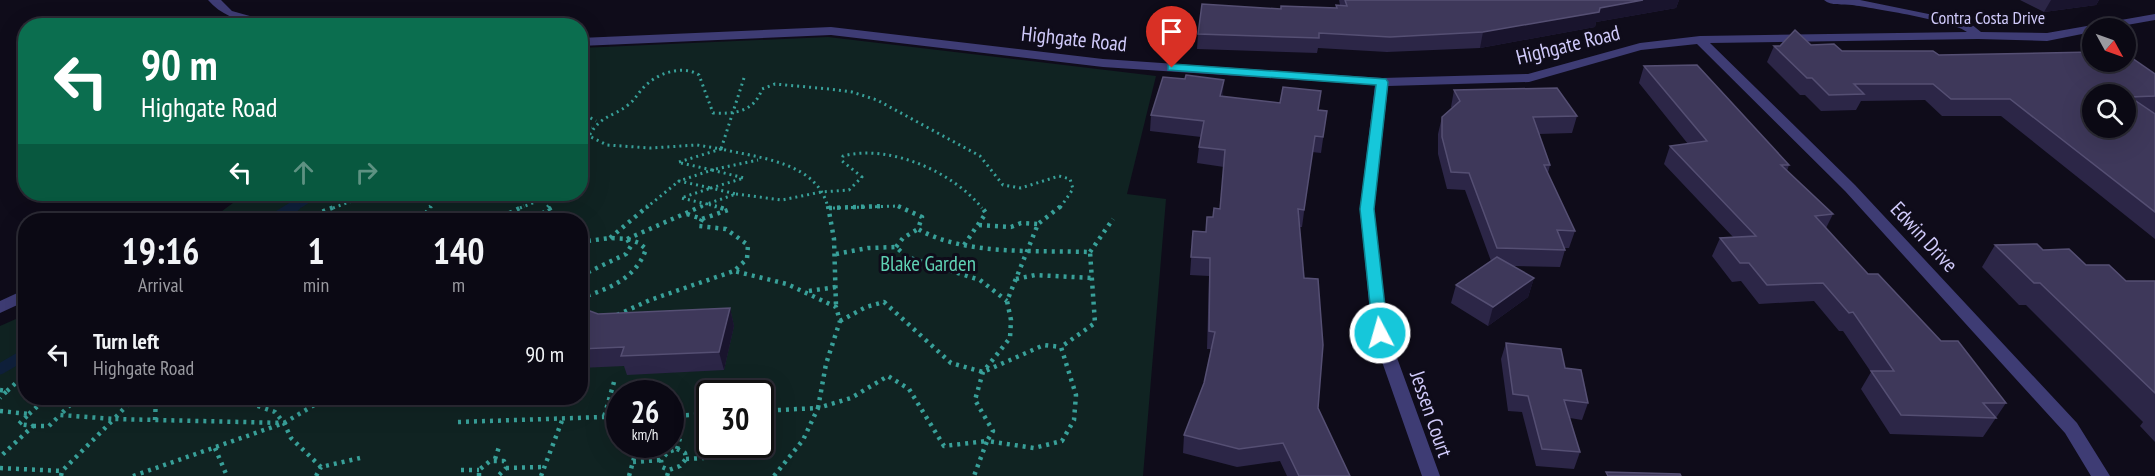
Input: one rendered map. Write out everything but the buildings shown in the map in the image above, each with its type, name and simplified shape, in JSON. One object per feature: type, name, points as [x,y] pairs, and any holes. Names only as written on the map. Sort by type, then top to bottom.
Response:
[{"type":"street","points":[[214,0],[228,12],[250,18]]},
{"type":"street","points":[[1830,0],[1853,2],[1953,22],[1967,26],[1978,35]]},
{"type":"street","name":"Contra Costa Drive","points":[[2136,21],[2155,17]]},
{"type":"street","name":"Highgate Road","points":[[588,42],[831,31],[1102,63],[1382,82],[1529,78],[1640,47],[1700,40],[1883,36]]},
{"type":"street","name":"Contra Costa Drive","points":[[1883,36],[2047,37],[2082,31]]},
{"type":"street","name":"Edwin Drive","points":[[1700,40],[1874,213],[2071,428],[2101,476]]},
{"type":"street","name":"Jessen Court","points":[[1382,82],[1367,209],[1380,333],[1431,476]]},
{"type":"street","points":[[0,308],[18,298]]},
{"type":"path","points":[[774,476],[803,440],[818,408],[826,364],[840,321],[836,307],[836,254],[829,208],[822,192],[816,181],[788,168],[721,149],[697,145],[650,148],[607,145],[589,136],[596,121],[628,105],[647,84],[675,71],[693,71],[700,76],[707,92],[709,108],[713,113],[731,113],[751,108],[759,100],[762,89],[775,84],[852,92],[877,100],[980,156],[1003,185],[1021,188],[1059,176],[1071,179],[1073,189],[1066,202],[1051,217],[1038,224],[1021,223],[1011,227],[978,225]]},
{"type":"path","points":[[721,149],[744,78]]},
{"type":"path","points":[[588,116],[596,121]]},
{"type":"path","points":[[588,129],[593,128]]},
{"type":"path","points":[[686,214],[702,219],[728,210],[681,198],[744,178],[679,162],[721,149]]},
{"type":"path","points":[[679,181],[771,201],[796,199],[822,192],[844,193],[856,188],[862,177],[842,161],[843,156],[853,151],[873,151],[892,155],[949,181],[981,204],[986,213],[964,244]]},
{"type":"path","points":[[610,238],[679,181],[712,170],[759,160]]},
{"type":"path","points":[[627,239],[707,204],[736,194]]},
{"type":"path","points":[[319,213],[352,201]]},
{"type":"path","points":[[507,213],[535,201]]},
{"type":"path","points":[[544,213],[551,201]]},
{"type":"path","points":[[829,208],[897,206],[922,217],[918,229],[903,238],[896,247]]},
{"type":"path","points":[[549,208],[552,213]]},
{"type":"path","points":[[613,319],[650,300],[734,271],[747,259],[747,245],[737,234],[726,227],[699,226],[702,219]]},
{"type":"path","points":[[840,321],[866,307],[884,302],[951,363],[983,372],[1044,345],[1061,347],[1095,323],[1090,252],[1113,219]]},
{"type":"path","points":[[974,476],[993,431],[975,400],[983,372],[1010,338],[1011,320],[1007,301],[1038,224]]},
{"type":"path","points":[[918,229],[925,236],[964,244],[1090,252]]},
{"type":"path","points":[[588,241],[610,238],[627,239],[639,243],[646,249],[644,259],[638,267],[615,285],[588,295]]},
{"type":"path","points":[[588,272],[626,254],[631,246],[627,239]]},
{"type":"path","points":[[836,254],[868,248],[896,247],[907,257],[980,280],[1007,301]]},
{"type":"path","points":[[734,271],[761,275],[808,291],[836,307]]},
{"type":"path","points":[[1016,280],[1035,275],[1092,278]]},
{"type":"path","points":[[808,291],[836,287]]},
{"type":"path","points":[[774,410],[818,408],[851,398],[888,376],[909,389],[944,446],[987,441],[1034,448],[1062,441],[1074,420],[1076,394],[1061,347]]},
{"type":"path","points":[[0,398],[18,381]]},
{"type":"path","points":[[0,390],[7,391]]},
{"type":"path","points":[[39,405],[19,424],[49,426],[70,405]]},
{"type":"path","points":[[0,468],[62,474],[127,405]]},
{"type":"path","points":[[155,420],[156,405]]},
{"type":"path","points":[[255,405],[275,412],[284,423],[291,438],[321,467]]},
{"type":"path","points":[[134,476],[284,423],[314,405]]},
{"type":"path","points":[[458,422],[604,417],[606,410]]},
{"type":"path","points":[[0,411],[29,414]]},
{"type":"path","points":[[60,415],[114,419],[284,423]]},
{"type":"path","points":[[541,476],[563,418]]},
{"type":"path","points":[[0,457],[33,426]]},
{"type":"path","points":[[215,447],[227,476]]},
{"type":"path","points":[[495,459],[499,447]]},
{"type":"path","points":[[684,452],[686,459]]},
{"type":"path","points":[[316,476],[321,467],[360,458]]},
{"type":"path","points":[[629,476],[634,458]]},
{"type":"path","points":[[633,462],[661,460],[662,467],[668,473],[680,466],[686,459],[704,458]]},
{"type":"path","points":[[461,470],[479,473],[484,464],[495,459],[504,460],[506,468]]},
{"type":"path","points":[[498,476],[506,468],[544,467]]},
{"type":"green space","name":"Blake Garden","points":[[828,37],[1156,76],[1127,194],[1166,199],[1143,476],[0,476],[0,326],[18,318],[18,405],[588,405],[588,213],[219,213],[236,201],[588,201],[588,48]]},
{"type":"waterway","points":[[292,208],[304,201]]},
{"type":"waterway","points":[[284,213],[295,206]]},
{"type":"waterway","points":[[0,369],[18,359]]},
{"type":"route","points":[[1172,68],[1382,82],[1367,209],[1380,333]]}]
